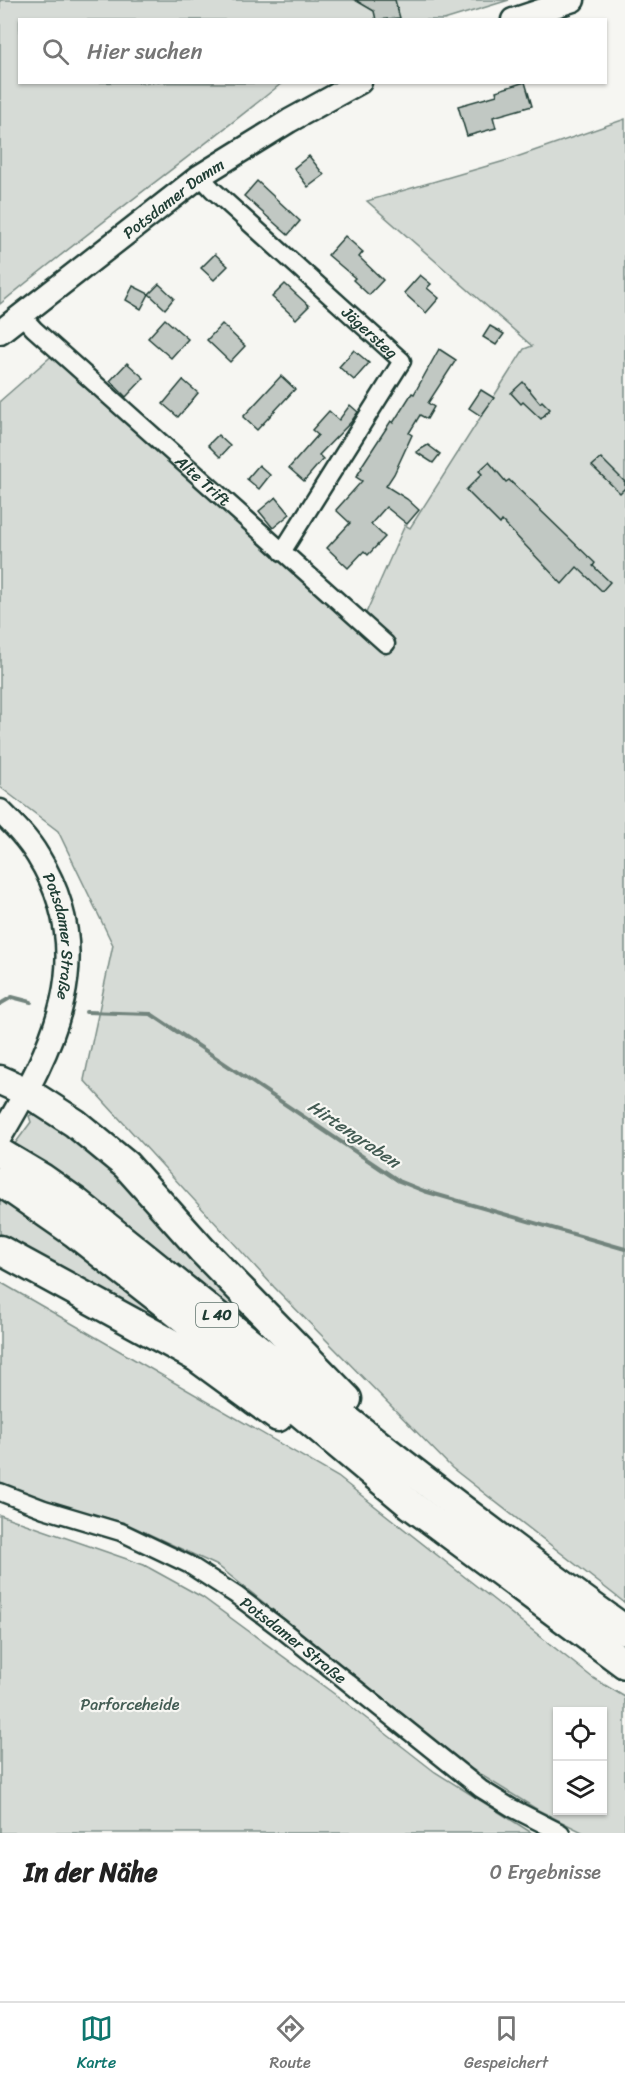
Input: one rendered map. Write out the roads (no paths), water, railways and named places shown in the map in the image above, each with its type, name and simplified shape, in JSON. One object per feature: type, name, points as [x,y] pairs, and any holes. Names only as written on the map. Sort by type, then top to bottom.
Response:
[{"type":"highway","points":[[0,1080],[27,1092],[75,1123],[126,1165],[202,1250],[393,1445],[420,1495]]},
{"type":"highway","name":"L 40","points":[[2,1139],[42,1178],[76,1202],[420,1495],[625,1664]]},
{"type":"highway","name":"L 40","points":[[0,1181],[75,1233],[242,1364],[420,1495],[532,1564],[625,1630]]},
{"type":"highway","points":[[0,1250],[196,1357],[378,1490],[420,1495]]},
{"type":"street","points":[[519,18],[573,0]]},
{"type":"street","name":"Potsdamer Damm","points":[[0,332],[200,176],[289,121],[356,84]]},
{"type":"street","name":"Jägersteg","points":[[200,176],[221,198],[402,361],[282,552]]},
{"type":"street","name":"Alte Trift","points":[[21,315],[386,644]]},
{"type":"street","name":"Potsdamer Straße","points":[[0,811],[23,836],[46,869],[60,901],[66,935],[68,966],[64,999],[51,1041],[2,1139]]},
{"type":"street","name":"Potsdamer Straße","points":[[0,1492],[44,1509],[121,1532],[188,1564],[236,1595],[280,1628],[481,1789],[561,1833]]},
{"type":"waterway","name":"Hirtengraben","points":[[0,1004],[12,997],[31,1002]]},
{"type":"waterway","name":"Hirtengraben","points":[[86,1012],[151,1014],[399,1181],[424,1191],[625,1249]]},
{"type":"park label","name":"Parforceheide","points":[[130,1704]]}]
